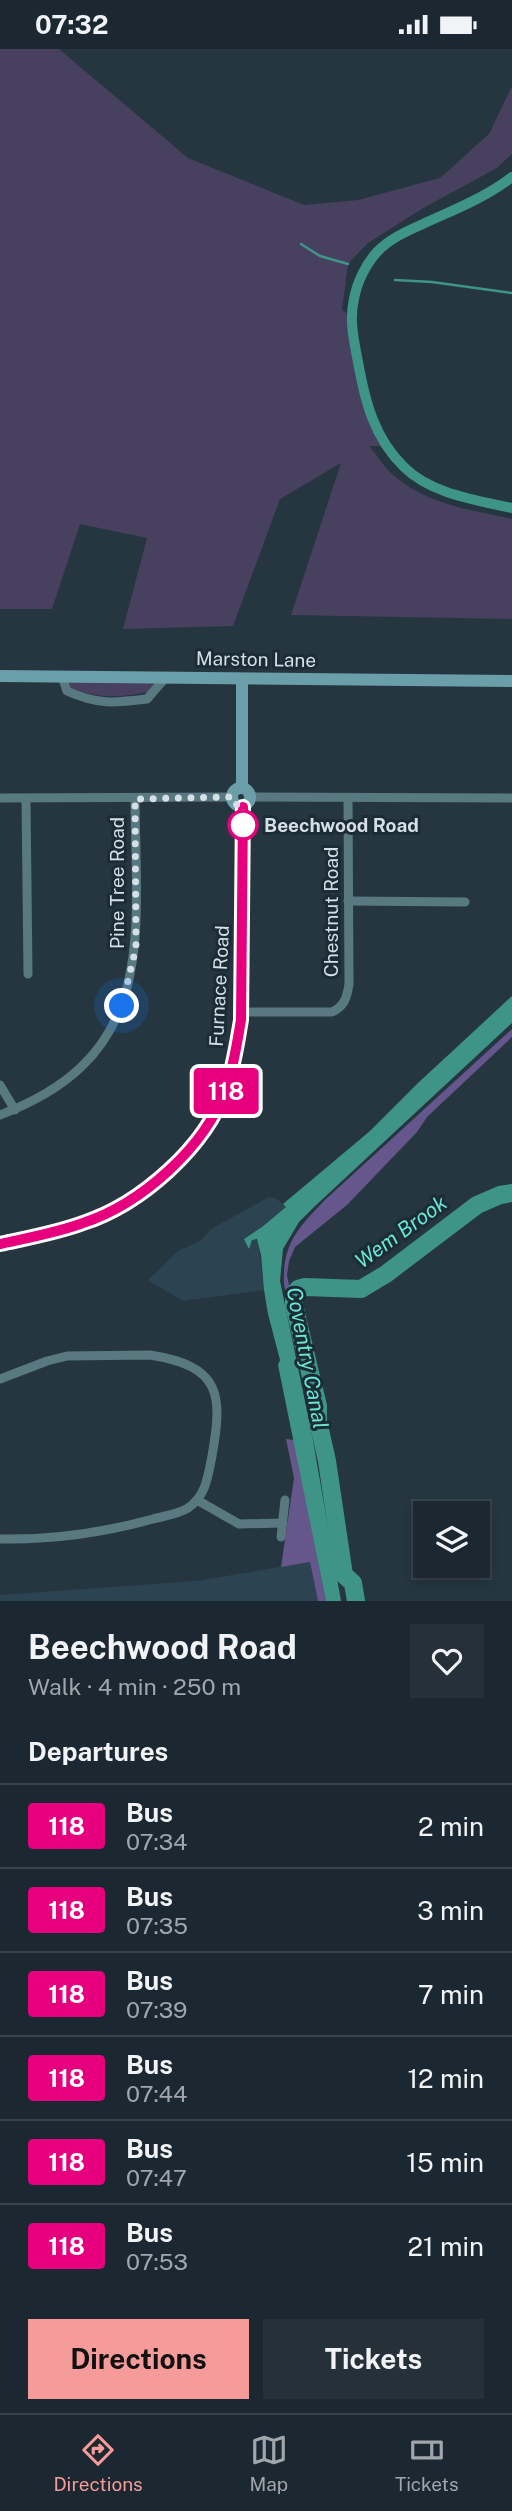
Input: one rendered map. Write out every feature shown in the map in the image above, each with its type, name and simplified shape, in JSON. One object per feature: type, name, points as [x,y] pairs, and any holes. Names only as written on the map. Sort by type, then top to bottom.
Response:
[{"type":"street","points":[[62,675],[67,691],[87,701],[110,704],[146,699],[166,677]]},
{"type":"street","name":"Marston Lane","points":[[0,676],[512,681]]},
{"type":"street","name":"Furnace Road","points":[[0,1244],[85,1223],[155,1184],[206,1128],[226,1090],[236,1054],[241,1012],[245,797],[242,679]]},
{"type":"street","points":[[0,798],[26,800],[232,797],[236,789],[245,797],[512,798]]},
{"type":"street","name":"Chestnut Road","points":[[241,1012],[332,1011],[340,1008],[347,997],[348,798]]},
{"type":"street","name":"Pine Tree Road","points":[[0,1115],[48,1094],[78,1070],[99,1049],[122,1006],[136,947],[135,799]]},
{"type":"street","points":[[26,800],[28,974]]},
{"type":"street","points":[[348,901],[466,902]]},
{"type":"street","points":[[0,1085],[15,1110]]},
{"type":"street","points":[[0,1379],[66,1356],[150,1355],[185,1362],[200,1372],[215,1392],[219,1418],[206,1486],[187,1509],[70,1537],[0,1539]]},
{"type":"street","points":[[197,1500],[239,1524],[283,1523]]},
{"type":"street","points":[[281,1537],[285,1500]]},
{"type":"shaded area","points":[[0,49],[59,49],[188,158],[304,205],[358,200],[440,178],[489,134],[512,86],[512,154],[497,168],[425,207],[368,243],[348,264],[342,310],[352,316],[366,406],[387,446],[369,446],[384,466],[403,483],[432,498],[512,519],[512,619],[291,615],[341,463],[280,499],[233,626],[123,629],[147,538],[80,524],[52,609],[0,609]]},
{"type":"shaded area","points":[[69,680],[158,680],[151,691],[110,696],[71,688]]},
{"type":"shaded area","points":[[512,996],[512,1023],[314,1207],[299,1222],[283,1249],[280,1281],[312,1435],[341,1601],[326,1601],[278,1365],[280,1360],[268,1314],[261,1255],[257,1239],[252,1240],[249,1249],[244,1239],[286,1207],[283,1204],[370,1131]]},
{"type":"shaded area","points":[[512,1029],[512,1037],[427,1117],[417,1132],[347,1205],[295,1247],[287,1275],[313,1420],[284,1284],[289,1246],[300,1227],[326,1199]]},
{"type":"shaded area","points":[[269,1197],[276,1198],[286,1207],[245,1238],[251,1243],[254,1239],[258,1241],[264,1290],[183,1301],[148,1280],[178,1251],[200,1241],[211,1229]]},
{"type":"shaded area","points":[[286,1439],[294,1440],[326,1601],[318,1601],[310,1562],[281,1567],[294,1478]]},
{"type":"shaded area","points":[[310,1562],[318,1601],[0,1601],[0,1595],[196,1581]]},
{"type":"waterway","name":"Coventry Canal","points":[[512,177],[480,197],[393,239],[382,247],[369,262],[360,280],[352,315],[355,346],[368,405],[378,431],[394,456],[427,484],[469,499],[512,508]]},
{"type":"waterway","points":[[301,244],[320,256],[348,264]]},
{"type":"waterway","points":[[395,280],[512,293]]},
{"type":"waterway","name":"Wem Brook","points":[[356,1601],[353,1583],[344,1575],[327,1461],[318,1421],[318,1406],[294,1305],[294,1294],[305,1287],[361,1289],[386,1274],[477,1205],[512,1193]]},
{"type":"bus line","name":"118","points":[[0,1244],[85,1223],[110,1211],[155,1184],[206,1128],[226,1090],[236,1054],[241,1020],[243,807]]},
{"type":"place","name":"Beechwood Road","points":[[243,825]]},
{"type":"route","points":[[122,1006],[136,947],[135,799],[232,797],[235,804],[243,807],[243,831],[243,825]]}]
